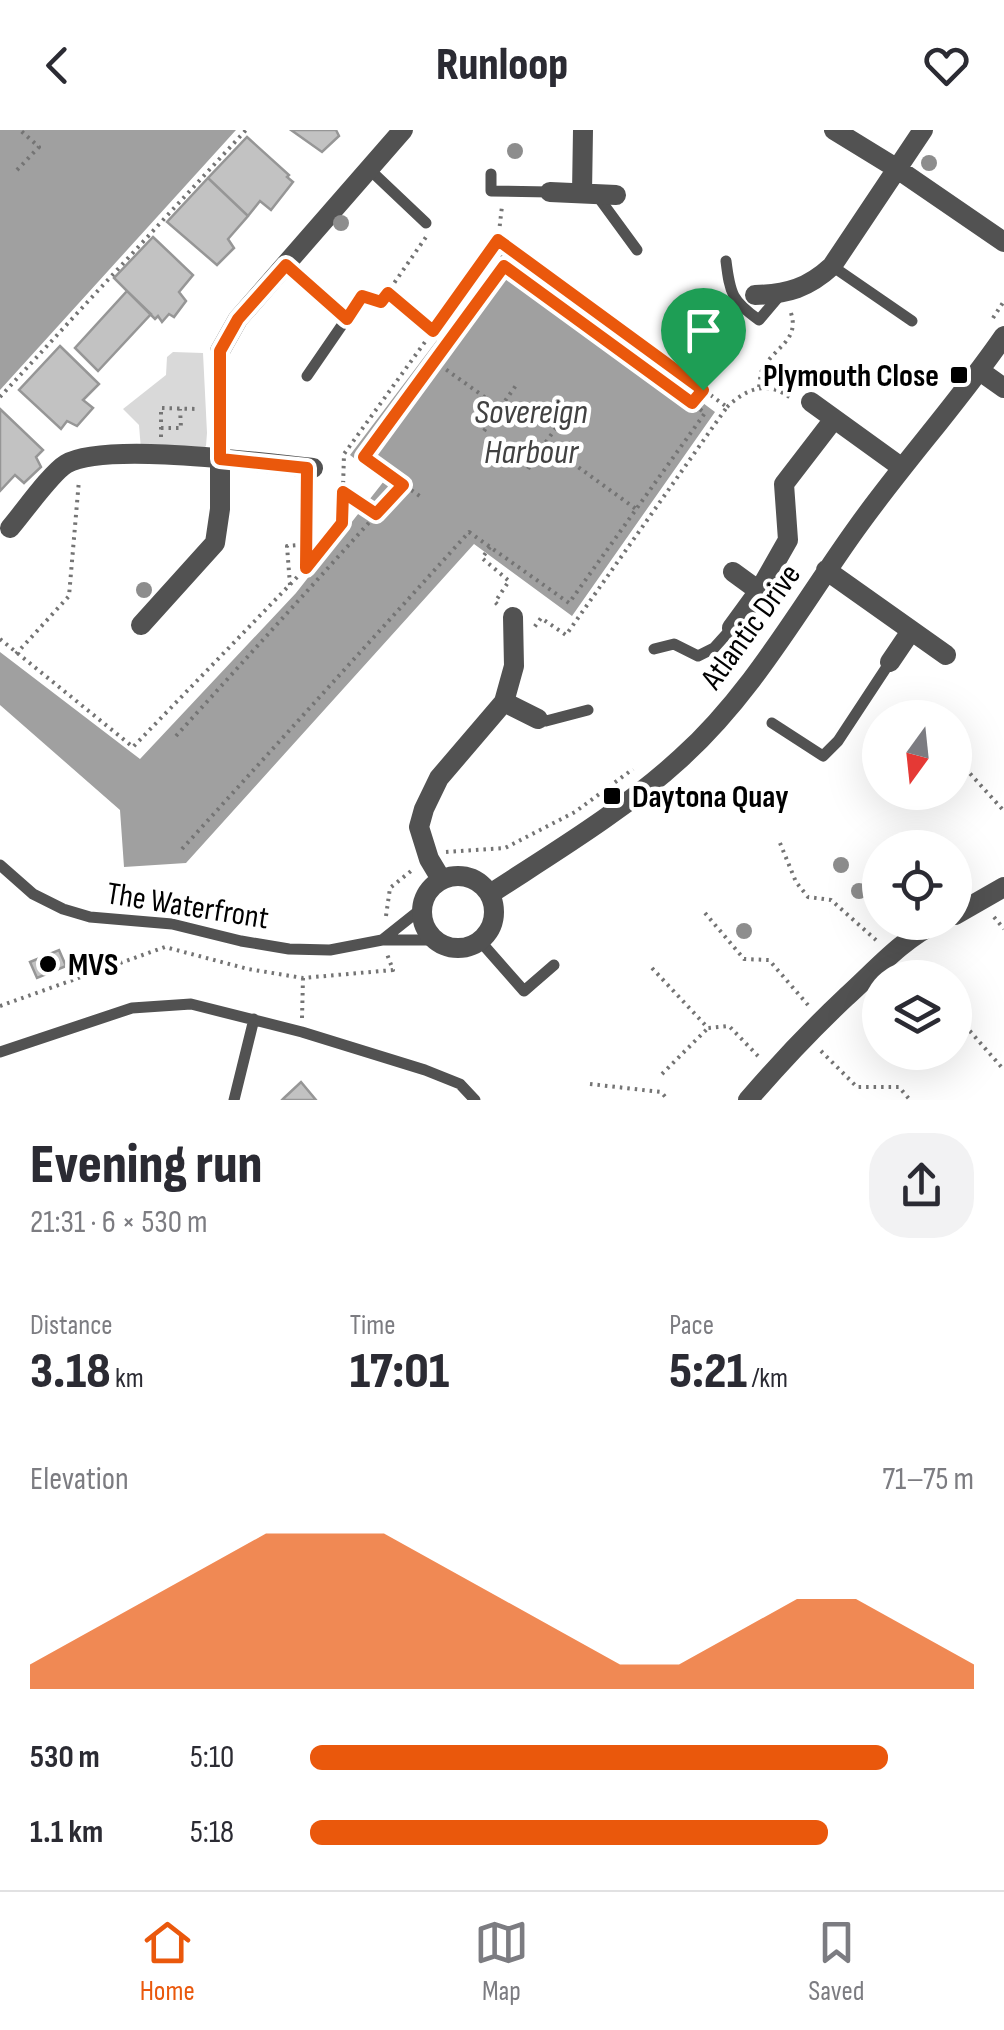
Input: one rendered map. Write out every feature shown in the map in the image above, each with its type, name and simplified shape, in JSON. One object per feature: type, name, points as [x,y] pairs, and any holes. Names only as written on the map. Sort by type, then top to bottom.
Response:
[{"type":"street","points":[[140,625],[215,543],[220,351],[238,319],[404,130]]},
{"type":"street","points":[[550,192],[598,194],[584,130]]},
{"type":"street","points":[[834,130],[1004,242]]},
{"type":"street","points":[[755,295],[783,294],[814,282],[832,266],[923,130]]},
{"type":"street","name":"Atlantic Drive","points":[[490,894],[608,818],[681,758],[746,688],[900,467],[1004,336]]},
{"type":"street","points":[[980,371],[1004,388]]},
{"type":"street","points":[[811,402],[900,467]]},
{"type":"street","points":[[732,628],[760,591],[788,540],[784,484],[834,419]]},
{"type":"street","points":[[10,528],[64,464],[96,454],[220,459],[307,468]]},
{"type":"street","points":[[826,570],[946,654]]},
{"type":"street","points":[[733,572],[760,591]]},
{"type":"street","points":[[441,880],[429,859],[419,827],[439,778],[504,702],[514,666],[513,617]]},
{"type":"street","points":[[890,662],[911,631]]},
{"type":"street","points":[[504,702],[538,719]]},
{"type":"street","points":[[463,876],[483,885],[490,894],[492,924],[480,941],[457,948],[434,940],[422,920],[421,909],[424,897],[441,880],[463,876]]},
{"type":"street","points":[[972,905],[1004,887]]},
{"type":"street","points":[[748,1100],[813,1028],[908,940]]},
{"type":"lane","points":[[369,170],[426,223]]},
{"type":"lane","points":[[491,174],[491,191],[550,192]]},
{"type":"lane","points":[[598,194],[636,250]]},
{"type":"lane","points":[[726,261],[730,291],[738,305],[758,320],[783,294]]},
{"type":"lane","points":[[286,265],[347,319]]},
{"type":"lane","points":[[832,266],[912,321]]},
{"type":"lane","points":[[307,376],[362,296]]},
{"type":"lane","points":[[654,649],[674,644],[698,656],[714,648],[732,628]]},
{"type":"lane","points":[[772,723],[822,756],[838,741],[890,662]]},
{"type":"lane","points":[[538,719],[546,721],[588,710]]},
{"type":"lane","name":"The Waterfront","points":[[0,865],[33,894],[90,917],[172,924],[288,948],[330,950],[382,940],[434,940]]},
{"type":"lane","name":"The Waterfront","points":[[382,940],[421,909]]},
{"type":"lane","points":[[480,941],[524,991],[554,965]]},
{"type":"lane","points":[[0,1052],[132,1008],[192,1004],[302,1032],[424,1070],[460,1084],[475,1100]]},
{"type":"lane","points":[[234,1100],[254,1019]]},
{"type":"path","points":[[17,170],[38,147],[20,130]]},
{"type":"path","points":[[0,398],[246,130]]},
{"type":"path","points":[[362,296],[381,302],[427,236],[426,223]]},
{"type":"path","points":[[0,639],[133,746],[306,568],[342,523],[344,454],[498,240],[727,407]]},
{"type":"path","points":[[182,848],[469,532],[569,603],[705,413],[504,266],[364,457],[420,498]]},
{"type":"path","points":[[388,293],[433,331]]},
{"type":"path","points":[[759,386],[762,370],[790,338],[794,323],[783,294]]},
{"type":"path","points":[[434,361],[500,408]]},
{"type":"path","points":[[484,432],[517,384]]},
{"type":"path","points":[[514,666],[525,657],[524,641],[541,618],[566,635],[727,407],[742,392],[759,386],[781,390],[800,406],[811,402]]},
{"type":"path","points":[[161,456],[162,408],[220,410]]},
{"type":"path","points":[[161,428],[181,428],[180,409]]},
{"type":"path","points":[[528,469],[565,416]]},
{"type":"path","points":[[545,443],[636,510]]},
{"type":"path","points":[[16,654],[69,596],[81,459]]},
{"type":"path","points":[[306,568],[307,468]]},
{"type":"path","points":[[290,585],[287,546],[300,546],[307,468]]},
{"type":"path","points":[[176,736],[403,485]]},
{"type":"path","points":[[343,492],[376,514]]},
{"type":"path","points":[[490,547],[482,558],[509,581],[494,602],[513,617]]},
{"type":"path","points":[[972,776],[1004,811]]},
{"type":"path","points":[[780,843],[796,882],[808,898],[830,900],[891,953]]},
{"type":"path","points":[[705,913],[744,959],[769,960],[857,1087],[899,1087],[910,1100]]},
{"type":"path","points":[[0,1006],[165,947],[248,969],[302,978],[393,970],[382,940]]},
{"type":"path","points":[[652,968],[708,1028]]},
{"type":"path","points":[[302,978],[302,1032]]},
{"type":"path","points":[[662,1074],[708,1028],[729,1026],[773,1071]]},
{"type":"path","points":[[972,1033],[1004,1070]]},
{"type":"path","points":[[590,1084],[661,1092],[668,1100]]},
{"type":"shaded area","points":[[173,352],[203,353],[207,433],[206,446],[199,453],[141,450],[139,425],[123,409],[166,375],[167,357]]},
{"type":"water","points":[[0,130],[236,130],[0,390]]},
{"type":"water","name":"Sovereign Harbour","points":[[503,253],[715,412],[572,616],[474,544],[186,863],[124,867],[120,810],[0,705],[0,652],[140,759],[296,593],[384,481],[350,455]]},
{"type":"building","points":[[291,130],[336,130],[339,136],[322,152]]},
{"type":"building","points":[[247,137],[293,182],[271,210],[260,201],[248,216],[208,178]]},
{"type":"building","points":[[208,178],[248,216],[228,239],[234,248],[217,265],[167,222]]},
{"type":"building","points":[[153,237],[193,275],[179,292],[186,301],[174,317],[169,314],[162,322],[114,278]]},
{"type":"building","points":[[127,291],[151,314],[98,371],[75,348]]},
{"type":"building","points":[[60,346],[99,384],[83,400],[93,408],[77,426],[67,421],[61,429],[19,390]]},
{"type":"building","points":[[0,409],[43,450],[36,457],[41,467],[24,483],[15,475],[0,491]]},
{"type":"building","name":"MVS","points":[[59,950],[66,966],[37,978],[30,962]]},
{"type":"building","points":[[301,1082],[316,1100],[282,1100],[284,1098]]},
{"type":"place","name":"Plymouth Close","points":[[959,375]]},
{"type":"place","name":"Daytona Quay","points":[[612,796]]},
{"type":"place","name":"MVS","points":[[48,964]]},
{"type":"route","points":[[498,240],[703,390],[692,403],[504,266],[364,457],[403,485],[376,514],[343,492],[342,523],[306,568],[307,468],[220,459],[220,351],[238,319],[286,265],[347,319],[362,296],[381,302],[388,293],[433,331],[498,240]]}]
